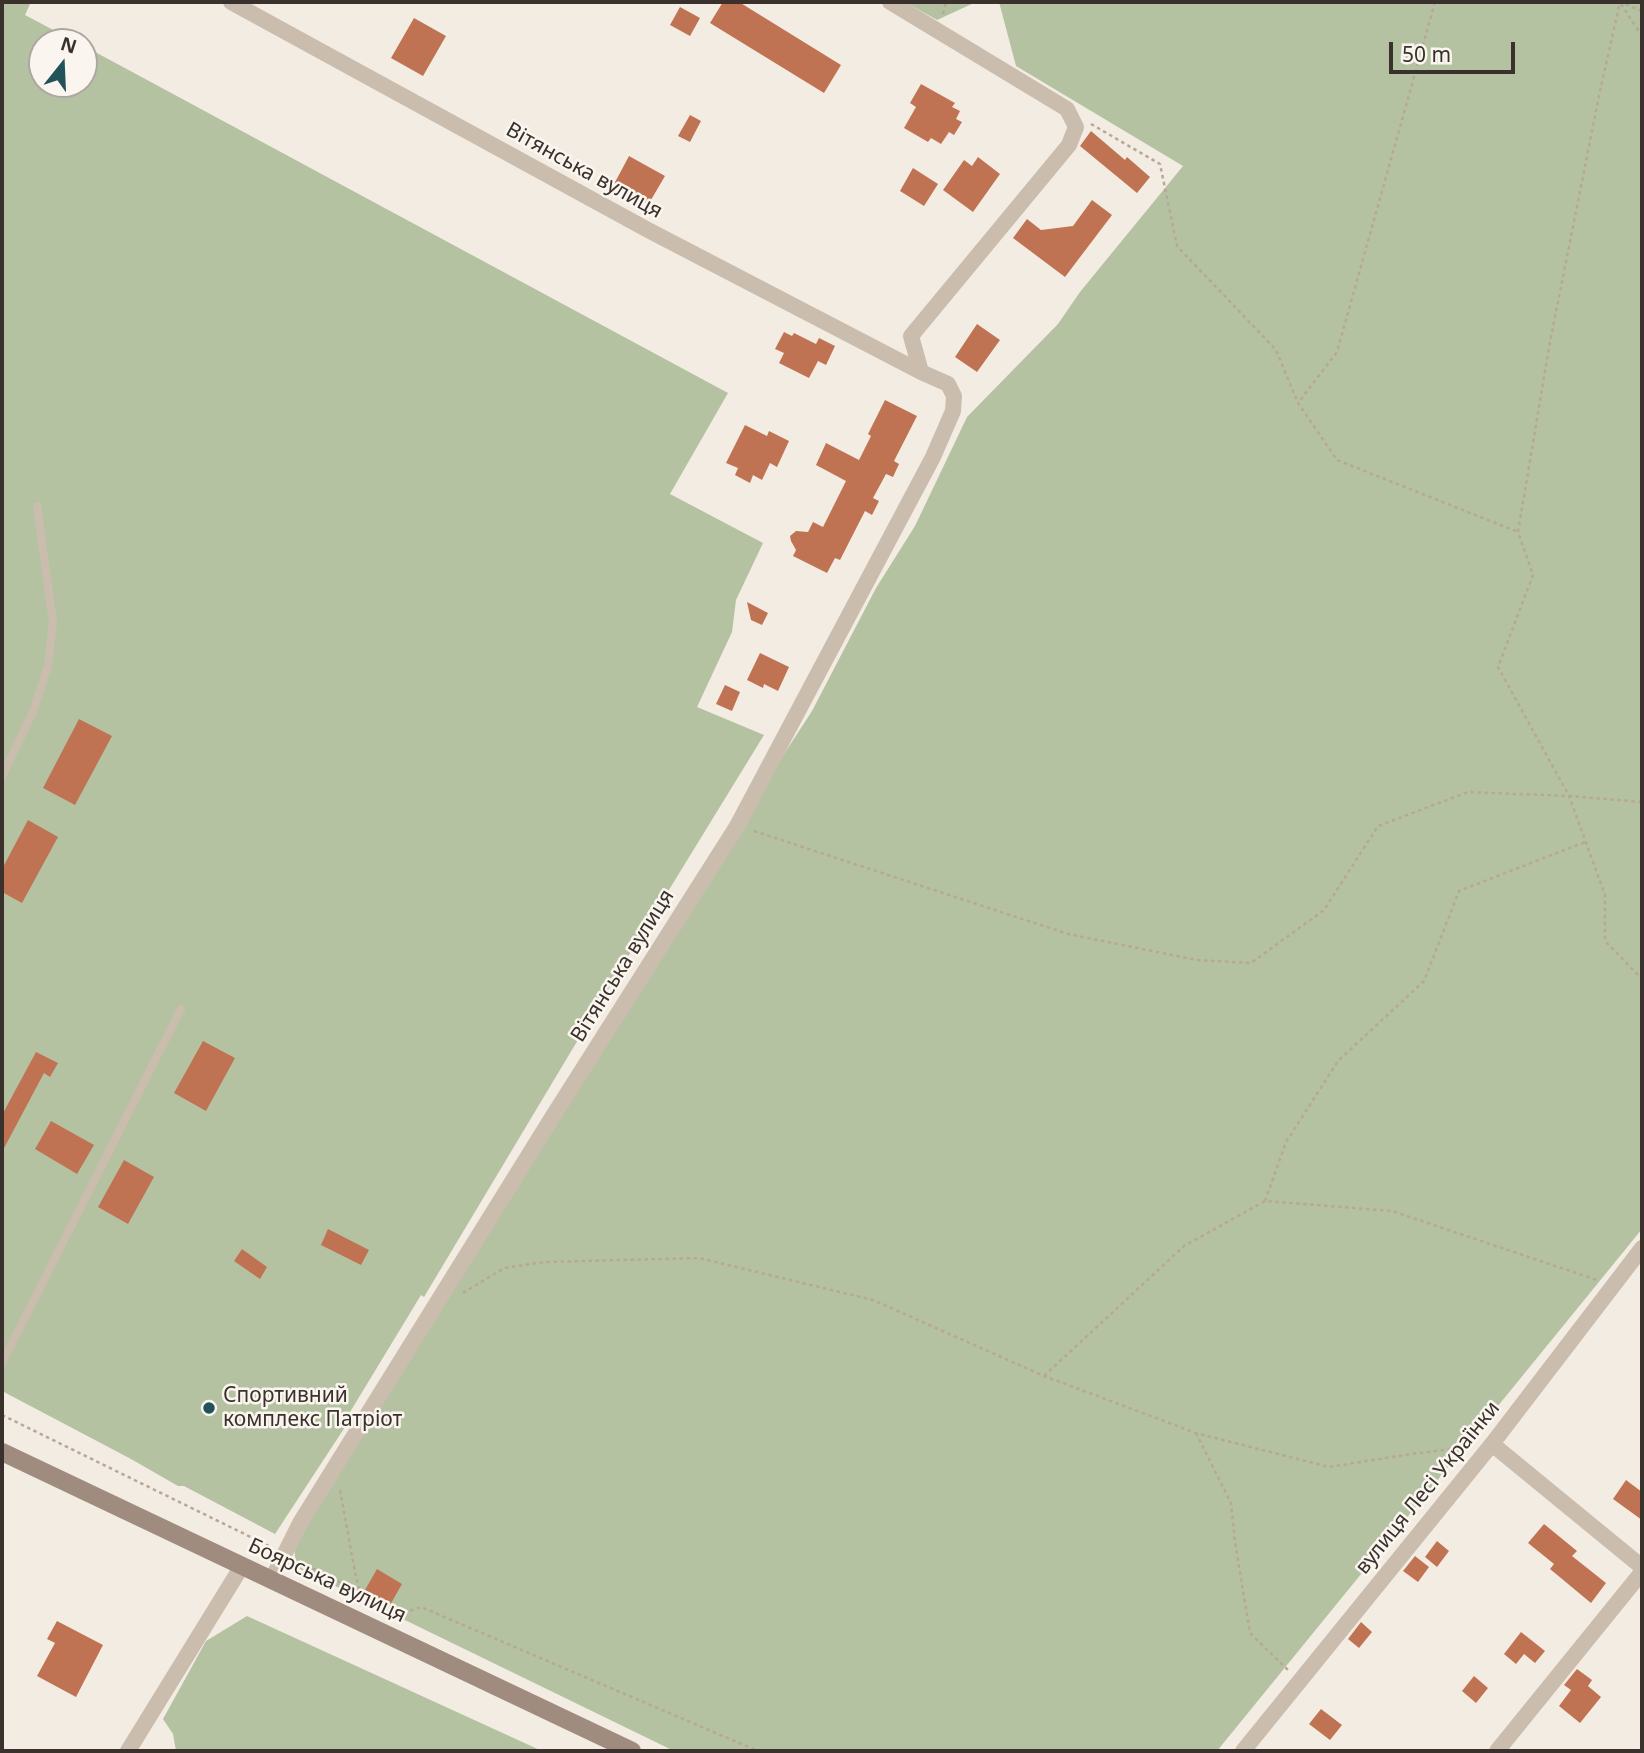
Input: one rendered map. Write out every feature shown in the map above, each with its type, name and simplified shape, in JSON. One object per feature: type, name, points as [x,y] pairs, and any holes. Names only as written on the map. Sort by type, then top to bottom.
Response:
[{"type":"street","name":"Вітянська вулиця","points":[[231,2],[648,230],[948,384],[954,396],[953,411],[933,457],[737,826],[335,1466],[300,1523],[272,1579]]},
{"type":"street","points":[[890,2],[1067,109],[1076,127],[1069,145],[911,336],[921,372]]},
{"type":"street","name":"вулиця Лесі Українки","points":[[1242,1751],[1492,1444],[1642,1248]]},
{"type":"street","points":[[1492,1444],[1642,1569],[1497,1751]]},
{"type":"street","name":"Боярська вулиця","points":[[2,1452],[632,1751]]},
{"type":"street","points":[[128,1751],[242,1566]]},
{"type":"lane","points":[[2,776],[33,712],[48,666],[53,622],[37,506]]},
{"type":"lane","points":[[2,1363],[181,1009]]},
{"type":"path","points":[[1298,403],[1337,352],[1435,2]]},
{"type":"path","points":[[1619,2],[1642,11]]},
{"type":"path","points":[[1619,2],[1642,36]]},
{"type":"path","points":[[1619,2],[1549,347],[1518,532],[1533,575],[1498,667],[1569,796],[1605,895],[1605,941],[1642,979]]},
{"type":"path","points":[[1067,109],[1160,164],[1177,246],[1276,350],[1298,403],[1337,460],[1518,532]]},
{"type":"path","points":[[737,826],[1068,934],[1197,960],[1251,963],[1324,910],[1378,827],[1468,792],[1642,802]]},
{"type":"path","points":[[1265,1201],[1286,1142],[1338,1061],[1424,981],[1459,891],[1585,841]]},
{"type":"path","points":[[1044,1376],[1184,1246],[1265,1201],[1392,1211],[1613,1286]]},
{"type":"path","points":[[438,1301],[461,1294],[505,1268],[545,1262],[699,1258],[873,1300],[1044,1376],[1196,1433],[1329,1467],[1492,1444]]},
{"type":"path","points":[[2,1415],[360,1592]]},
{"type":"path","points":[[1196,1433],[1231,1503],[1250,1633],[1299,1681]]},
{"type":"path","points":[[335,1466],[368,1625],[421,1607],[758,1751]]},
{"type":"green space","points":[[2,2],[31,2],[25,15],[50,28],[28,28],[28,98],[98,98],[98,54],[728,393],[670,494],[763,543],[736,600],[732,632],[697,707],[764,735],[424,1297],[421,1295],[344,1422],[347,1424],[275,1534],[184,1486],[178,1486],[2,1391]]},
{"type":"green space","points":[[905,2],[976,2],[937,20]]},
{"type":"green space","points":[[999,2],[1642,2],[1642,1229],[1217,1751],[674,1751],[296,1567],[292,1526],[549,1115],[812,711],[876,588],[915,526],[967,417],[1058,324],[1080,292],[1183,166],[1016,66]]},
{"type":"green space","points":[[247,1616],[542,1751],[176,1751],[173,1734],[163,1719],[206,1641]]},
{"type":"building","points":[[723,2],[739,2],[841,65],[824,93],[710,23]]},
{"type":"building","points":[[680,7],[700,18],[690,36],[670,25]]},
{"type":"building","points":[[414,18],[446,36],[423,76],[391,58]]},
{"type":"building","points":[[921,84],[955,103],[952,107],[960,111],[956,119],[962,122],[954,135],[949,132],[941,144],[931,138],[928,142],[904,128],[916,107],[910,103]]},
{"type":"building","points":[[690,115],[701,121],[690,142],[678,136]]},
{"type":"building","points":[[1091,131],[1150,177],[1137,193],[1080,146]]},
{"type":"building","points":[[629,156],[665,176],[648,205],[613,186]]},
{"type":"building","points":[[978,157],[1000,174],[973,212],[943,190],[964,160],[972,166]]},
{"type":"building","points":[[913,168],[938,184],[924,206],[900,191]]},
{"type":"building","points":[[1092,200],[1112,215],[1065,277],[1013,238],[1027,219],[1041,230],[1073,226]]},
{"type":"building","points":[[977,324],[1000,340],[977,372],[955,357]]},
{"type":"building","points":[[784,332],[792,336],[794,333],[816,344],[819,338],[835,346],[826,365],[818,361],[809,378],[779,363],[784,353],[775,349]]},
{"type":"building","points":[[885,400],[917,416],[894,461],[899,464],[893,477],[886,474],[873,498],[879,501],[872,515],[865,511],[840,560],[835,558],[827,573],[793,556],[796,550],[790,536],[796,531],[808,532],[813,522],[823,527],[846,481],[816,465],[826,443],[859,460]]},
{"type":"building","points":[[745,425],[767,436],[769,431],[789,441],[777,467],[770,463],[762,480],[753,475],[750,483],[735,475],[738,468],[726,463]]},
{"type":"building","points":[[747,602],[768,613],[762,625],[751,620]]},
{"type":"building","points":[[760,653],[789,667],[778,691],[764,684],[763,688],[747,680]]},
{"type":"building","points":[[725,685],[740,692],[732,711],[716,704]]},
{"type":"building","points":[[79,719],[112,736],[75,805],[43,788]]},
{"type":"building","points":[[28,820],[58,837],[22,903],[2,892],[2,869]]},
{"type":"building","points":[[203,1041],[235,1058],[206,1111],[174,1093]]},
{"type":"building","points":[[36,1052],[58,1063],[50,1077],[44,1073],[2,1152],[2,1115]]},
{"type":"building","points":[[51,1121],[94,1145],[77,1174],[35,1149]]},
{"type":"building","points":[[124,1160],[154,1177],[128,1224],[98,1207]]},
{"type":"building","points":[[328,1229],[369,1250],[361,1265],[321,1245]]},
{"type":"building","points":[[242,1249],[267,1267],[260,1279],[234,1261]]},
{"type":"building","points":[[1626,1480],[1642,1492],[1642,1520],[1613,1499]]},
{"type":"building","points":[[1544,1524],[1577,1551],[1572,1556],[1606,1583],[1591,1603],[1550,1569],[1554,1564],[1528,1543]]},
{"type":"building","points":[[1437,1541],[1449,1551],[1437,1567],[1425,1557]]},
{"type":"building","points":[[1415,1556],[1429,1567],[1418,1582],[1403,1571]]},
{"type":"building","points":[[377,1569],[402,1584],[390,1605],[365,1590]]},
{"type":"building","points":[[57,1621],[103,1645],[76,1697],[37,1676],[55,1643],[47,1639]]},
{"type":"building","points":[[1361,1622],[1372,1632],[1359,1648],[1348,1639]]},
{"type":"building","points":[[1521,1632],[1545,1651],[1535,1663],[1524,1654],[1516,1664],[1504,1654]]},
{"type":"building","points":[[1577,1669],[1592,1680],[1588,1686],[1601,1697],[1580,1723],[1559,1706],[1571,1690],[1564,1685]]},
{"type":"building","points":[[1474,1676],[1488,1688],[1476,1703],[1462,1691]]},
{"type":"building","points":[[1321,1709],[1342,1725],[1330,1740],[1309,1724]]},
{"type":"place","name":"Спортивний комплекс Патріот","points":[[209,1408]]}]
